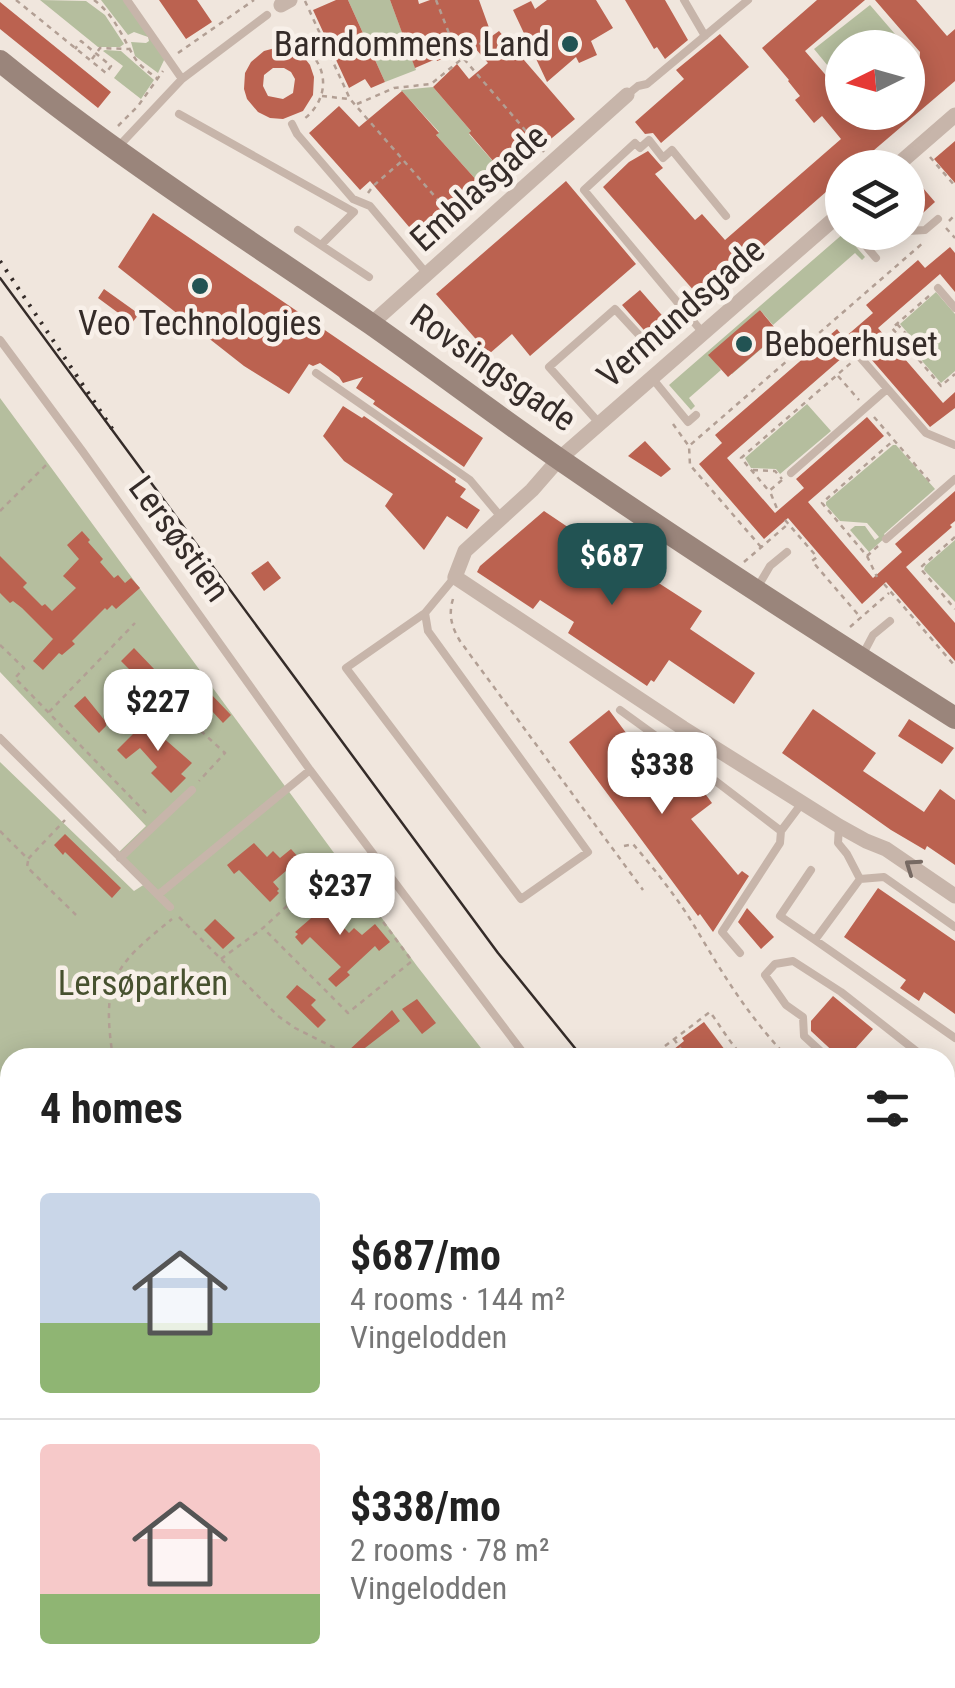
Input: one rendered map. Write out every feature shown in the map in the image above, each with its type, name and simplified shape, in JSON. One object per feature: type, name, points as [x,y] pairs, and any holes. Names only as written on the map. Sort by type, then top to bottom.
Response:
[{"type":"street","name":"Rovsingsgade","points":[[0,61],[115,150],[371,324],[559,459],[755,592],[955,718]]},
{"type":"street","name":"Emblasgade","points":[[371,324],[627,96]]},
{"type":"street","points":[[914,150],[955,115]]},
{"type":"street","name":"Vermundsgade","points":[[458,580],[466,551],[532,490],[559,459],[825,229]]},
{"type":"street","points":[[458,580],[684,728],[840,826],[886,848],[955,896]]},
{"type":"lane","points":[[127,0],[182,80]]},
{"type":"lane","points":[[684,0],[705,36]]},
{"type":"lane","points":[[627,96],[647,84],[748,0]]},
{"type":"lane","points":[[115,150],[182,80],[279,7]]},
{"type":"lane","points":[[179,114],[354,212]]},
{"type":"lane","points":[[292,124],[353,199],[370,206],[427,274]]},
{"type":"lane","points":[[703,334],[584,190],[635,144],[640,148],[648,140],[663,158],[672,150],[726,216]]},
{"type":"lane","points":[[321,245],[362,203]]},
{"type":"lane","points":[[925,230],[941,222]]},
{"type":"lane","points":[[298,230],[369,277]]},
{"type":"lane","points":[[869,250],[876,258]]},
{"type":"lane","points":[[938,288],[955,308]]},
{"type":"lane","points":[[600,424],[550,367],[615,309],[639,335]]},
{"type":"lane","name":"Lersøstien","points":[[0,340],[310,770],[519,1048]]},
{"type":"lane","points":[[858,356],[926,433],[955,445]]},
{"type":"lane","points":[[316,374],[470,480],[502,517]]},
{"type":"lane","points":[[652,378],[688,422],[696,416]]},
{"type":"lane","points":[[791,473],[887,389]]},
{"type":"lane","points":[[886,539],[955,479]]},
{"type":"lane","points":[[755,592],[770,566],[787,552]]},
{"type":"lane","points":[[425,613],[428,632],[588,852],[521,899],[346,668],[425,613],[458,580]]},
{"type":"lane","points":[[860,658],[874,635],[890,621]]},
{"type":"lane","points":[[620,710],[781,831]]},
{"type":"lane","points":[[671,748],[684,728]]},
{"type":"lane","points":[[0,738],[170,907]]},
{"type":"lane","points":[[158,896],[310,770]]},
{"type":"lane","points":[[120,858],[192,790]]},
{"type":"lane","points":[[740,953],[722,932],[780,843],[781,831],[803,802]]},
{"type":"lane","points":[[840,826],[838,843],[860,879]]},
{"type":"lane","points":[[812,870],[780,916],[955,1038]]},
{"type":"lane","points":[[816,940],[860,879],[884,877],[955,927]]},
{"type":"lane","points":[[817,1048],[804,1036],[804,1017],[786,1005],[765,975],[775,964],[792,961],[841,992],[912,1048]]},
{"type":"path","points":[[16,0],[75,49],[106,73],[111,66],[81,42],[75,49]]},
{"type":"path","points":[[94,0],[126,37],[135,59],[158,79]]},
{"type":"path","points":[[304,0],[350,99],[470,236]]},
{"type":"path","points":[[436,0],[462,59],[552,162]]},
{"type":"path","points":[[356,105],[394,88],[431,84],[490,36]]},
{"type":"path","points":[[272,41],[290,41],[310,52],[322,72],[322,96],[310,114],[292,124]]},
{"type":"path","points":[[90,61],[100,48],[130,49]]},
{"type":"path","points":[[322,96],[350,99]]},
{"type":"path","points":[[920,145],[955,186]]},
{"type":"path","points":[[362,203],[373,186],[404,160]]},
{"type":"path","points":[[761,548],[690,466],[689,446],[941,222],[955,215]]},
{"type":"path","points":[[941,222],[955,238]]},
{"type":"path","points":[[938,288],[892,328],[941,386],[955,374]]},
{"type":"path","points":[[778,511],[770,491],[741,458],[858,356]]},
{"type":"path","points":[[838,374],[940,493]]},
{"type":"path","points":[[877,577],[867,556],[822,504],[894,440]]},
{"type":"path","points":[[0,510],[46,464]]},
{"type":"path","points":[[751,470],[775,471],[782,480]]},
{"type":"path","points":[[770,491],[791,473]]},
{"type":"path","points":[[730,575],[787,522],[817,556],[812,561],[861,618]]},
{"type":"path","points":[[955,538],[920,568],[955,609]]},
{"type":"path","points":[[867,556],[886,539]]},
{"type":"path","points":[[458,580],[450,608],[452,628],[643,890]]},
{"type":"path","points":[[884,584],[955,666]]},
{"type":"path","points":[[834,642],[890,592]]},
{"type":"path","points":[[48,713],[135,624]]},
{"type":"path","points":[[0,645],[24,668],[15,678],[156,824]]},
{"type":"path","points":[[164,697],[225,753],[192,790]]},
{"type":"path","points":[[74,811],[28,859],[27,867],[76,915]]},
{"type":"path","points":[[0,831],[28,859]]},
{"type":"path","points":[[624,846],[633,844],[650,865],[697,930],[742,1004],[779,1048]]},
{"type":"path","points":[[221,959],[263,928],[336,860],[412,961],[348,1013],[263,928]]},
{"type":"path","points":[[112,1048],[109,1005],[120,967],[177,915],[278,1016],[336,1048]]},
{"type":"path","points":[[662,1048],[710,1012],[733,1048]]},
{"type":"path","points":[[674,1039],[680,1048]]},
{"type":"green space","points":[[40,0],[86,1],[105,15],[124,44],[98,47]]},
{"type":"green space","points":[[101,0],[124,0],[165,58],[158,73],[135,56],[131,42],[146,43],[148,37],[134,32],[128,35]]},
{"type":"green space","points":[[348,0],[390,0],[416,70],[385,82]]},
{"type":"green space","points":[[870,5],[892,30],[838,30]]},
{"type":"green space","points":[[825,40],[825,62],[814,49]]},
{"type":"green space","points":[[105,50],[121,51],[154,80],[141,99],[114,78],[123,66]]},
{"type":"green space","points":[[433,87],[471,131],[469,134],[509,175],[487,192],[401,90]]},
{"type":"green space","points":[[825,250],[859,250],[865,257],[862,260],[855,253],[773,325],[760,310],[756,314],[775,337],[732,374],[713,352],[709,354],[721,370],[689,398],[695,406],[691,410],[669,385]]},
{"type":"green space","points":[[936,292],[955,314],[955,371],[941,383],[910,347],[912,338],[900,324]]},
{"type":"green space","name":"Lersøparken","points":[[0,398],[481,1048],[0,1048],[0,762],[134,891],[148,882],[119,852],[146,826],[0,672]]},
{"type":"green space","points":[[807,404],[831,431],[780,474],[776,469],[751,468],[745,458]]},
{"type":"green space","points":[[893,445],[935,489],[869,552],[850,530],[865,526],[875,540],[879,537],[867,523],[840,521],[826,502]]},
{"type":"green space","points":[[955,540],[955,602],[924,570]]},
{"type":"building","points":[[159,0],[197,0],[212,22],[186,39]]},
{"type":"building","points":[[336,0],[348,0],[385,82],[371,88],[365,79],[349,88],[313,10]]},
{"type":"building","points":[[390,0],[418,0],[419,4],[430,0],[479,0],[492,36],[499,31],[575,119],[506,176],[433,87],[457,64],[469,79],[488,63],[468,40],[446,49],[451,56],[415,68]]},
{"type":"building","points":[[547,0],[596,0],[613,28],[591,41],[597,55],[579,63],[576,57],[547,82],[513,10],[531,1],[535,9]]},
{"type":"building","points":[[625,0],[665,0],[688,40],[665,59],[657,47],[654,49]]},
{"type":"building","points":[[817,0],[865,0],[825,30],[805,51],[825,74],[825,120],[822,116],[814,123],[795,100],[800,96],[789,80],[762,48]]},
{"type":"building","points":[[875,0],[916,0],[947,36],[955,29],[955,81],[925,107],[925,30],[901,30]]},
{"type":"building","points":[[0,2],[111,92],[98,108],[0,29]]},
{"type":"building","points":[[720,34],[749,67],[661,143],[653,133],[645,134],[635,122],[684,79],[676,70]]},
{"type":"building","points":[[287,48],[303,56],[310,65],[313,95],[303,111],[283,119],[270,118],[258,112],[247,99],[245,73],[264,51]],"holes":[[[273,68],[284,68],[295,79],[293,93],[283,99],[268,96],[263,86],[264,75]]]},
{"type":"building","points":[[402,91],[487,192],[427,248],[370,181],[360,190],[309,133],[339,106],[359,127]]},
{"type":"building","points":[[834,130],[898,130],[874,150],[828,150],[841,139]]},
{"type":"building","points":[[955,141],[955,183],[934,159]]},
{"type":"building","points":[[648,151],[663,168],[655,174],[695,220],[702,214],[725,240],[825,153],[825,193],[702,300],[603,187],[629,162]]},
{"type":"building","points":[[566,181],[636,264],[530,356],[512,334],[489,354],[436,294]]},
{"type":"building","points":[[925,190],[935,202],[925,211]]},
{"type":"building","points":[[153,213],[483,438],[464,467],[373,404],[375,401],[356,388],[363,377],[343,383],[320,363],[309,364],[289,394],[244,366],[118,267]]},
{"type":"building","points":[[950,247],[955,253],[955,292],[940,274],[878,328],[943,403],[955,392],[955,408],[930,427],[858,344],[727,458],[775,513],[804,488],[796,479],[867,417],[884,436],[808,502],[873,578],[902,552],[895,544],[955,491],[952,527],[906,567],[955,623],[955,661],[886,582],[862,604],[788,518],[764,539],[699,464],[722,443],[715,435],[837,329],[844,338],[873,313],[866,305],[918,260],[925,268]]},
{"type":"building","points":[[104,289],[139,314],[132,323],[98,298]]},
{"type":"building","points":[[640,290],[674,329],[656,344],[622,305]]},
{"type":"building","name":"Beboerhuset","points":[[760,310],[779,333],[728,377],[708,355]]},
{"type":"building","points":[[343,406],[456,479],[466,489],[460,497],[480,510],[467,529],[447,516],[424,550],[385,506],[393,494],[344,461],[323,436]]},
{"type":"building","points":[[645,441],[671,469],[661,477],[628,456]]},
{"type":"building","points":[[544,511],[590,542],[569,567],[593,584],[609,551],[702,611],[690,629],[755,673],[734,704],[669,660],[647,686],[568,633],[574,622],[540,600],[533,609],[477,572]]},
{"type":"building","points":[[82,531],[114,578],[118,575],[125,583],[131,578],[140,588],[116,609],[112,605],[105,608],[72,641],[75,644],[62,655],[59,653],[43,670],[33,661],[53,639],[22,608],[0,593],[0,556],[27,583],[23,587],[52,611],[76,588],[63,576],[79,559],[67,545]]},
{"type":"building","points":[[268,561],[281,578],[264,591],[251,573]]},
{"type":"building","points":[[134,648],[155,670],[138,695],[146,704],[136,712],[115,687],[130,670],[121,661]]},
{"type":"building","points":[[208,691],[231,715],[223,723],[200,698]]},
{"type":"building","points":[[85,696],[106,722],[99,733],[74,706]]},
{"type":"building","points":[[813,709],[876,753],[863,771],[924,812],[940,789],[955,800],[955,865],[927,846],[925,850],[891,830],[782,753]]},
{"type":"building","points":[[609,710],[659,777],[679,762],[686,768],[712,803],[691,819],[738,875],[742,871],[749,876],[713,932],[569,742]]},
{"type":"building","points":[[151,716],[165,730],[160,735],[192,763],[181,774],[186,778],[171,793],[151,773],[157,767],[140,748],[126,759],[117,750]]},
{"type":"building","points":[[909,719],[954,748],[942,764],[898,736]]},
{"type":"building","points":[[65,834],[121,888],[112,898],[54,845]]},
{"type":"building","points":[[254,843],[267,857],[273,851],[280,858],[291,849],[300,859],[273,882],[279,893],[270,902],[239,870],[234,874],[227,865]]},
{"type":"building","points":[[878,888],[955,941],[955,1014],[924,992],[919,1001],[900,988],[906,980],[844,937]]},
{"type":"building","points":[[342,890],[349,897],[331,915],[349,933],[354,928],[362,935],[375,924],[390,942],[379,951],[375,946],[336,987],[328,979],[341,967],[310,937],[302,945],[295,932]]},
{"type":"building","points":[[747,908],[774,937],[761,949],[738,922]]},
{"type":"building","points":[[215,919],[235,938],[223,949],[204,930]]},
{"type":"building","points":[[297,985],[316,1000],[311,1005],[326,1020],[318,1028],[286,997]]},
{"type":"building","points":[[833,996],[873,1029],[856,1048],[829,1048],[811,1031],[811,1021]]},
{"type":"building","points":[[417,999],[436,1023],[422,1034],[402,1009]]},
{"type":"building","points":[[392,1010],[400,1021],[365,1048],[351,1048]]},
{"type":"building","points":[[704,1022],[724,1048],[675,1048],[684,1041],[682,1038]]},
{"type":"tram line","points":[[0,278],[498,953],[575,1048]]},
{"type":"railway","points":[[0,261],[113,430]]},
{"type":"place","name":"Barndommens Land","points":[[570,44]]},
{"type":"place","name":"Veo Technologies","points":[[200,286]]},
{"type":"place","name":"Beboerhuset","points":[[744,344]]}]
